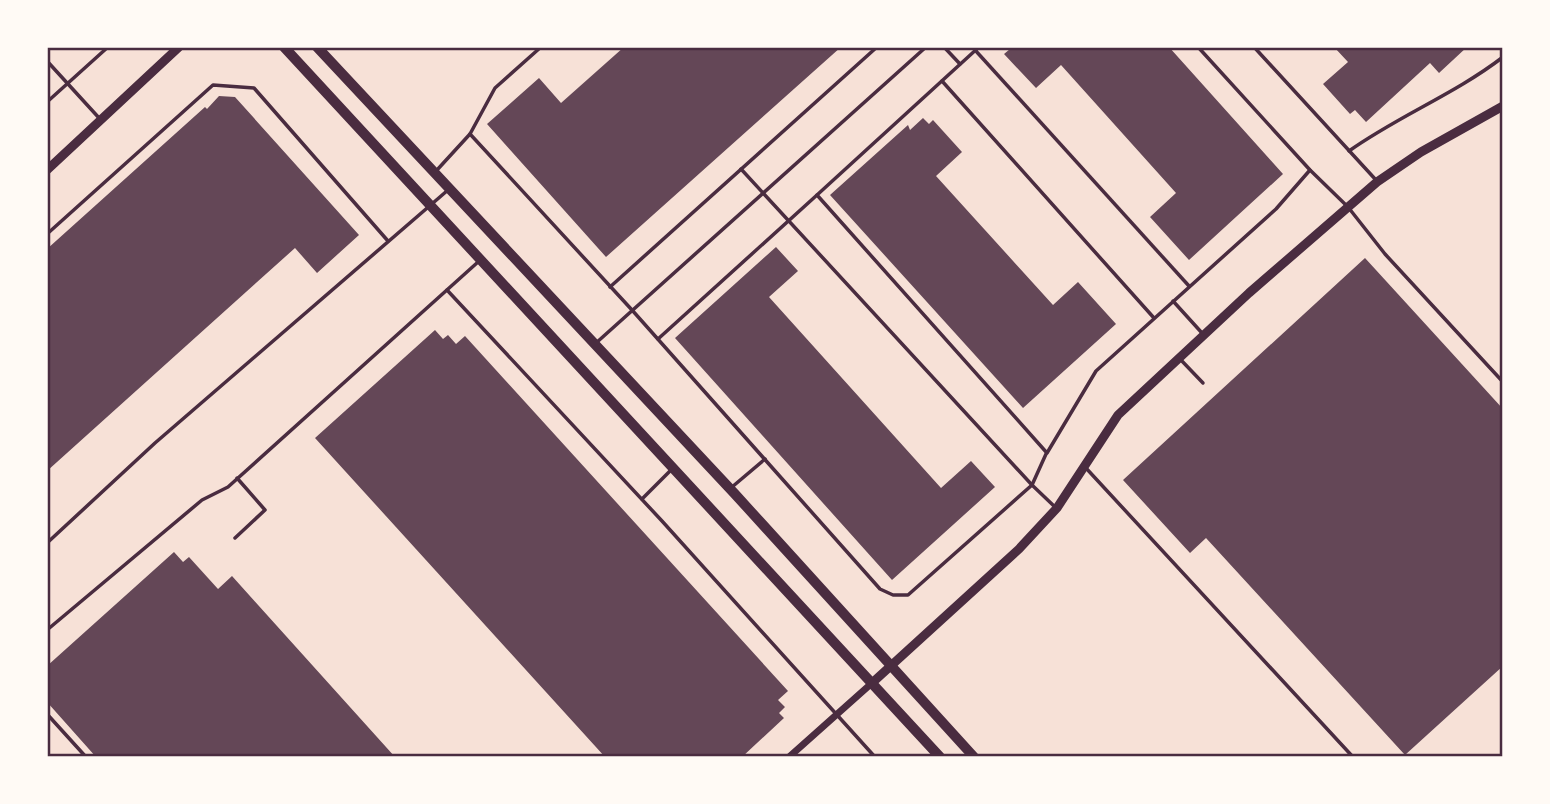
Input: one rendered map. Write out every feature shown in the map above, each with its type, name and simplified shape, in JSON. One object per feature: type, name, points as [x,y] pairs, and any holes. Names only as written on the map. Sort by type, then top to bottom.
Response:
[{"type":"main road","points":[[284,47],[940,757]]},
{"type":"main road","points":[[317,47],[730,489],[974,757]]},
{"type":"street","points":[[47,170],[179,47]]},
{"type":"street","points":[[789,757],[1018,549],[1057,508],[1118,415],[1204,335],[1377,181],[1421,152],[1503,106]]},
{"type":"lane","points":[[47,102],[108,47]]},
{"type":"lane","points":[[434,173],[470,135],[495,88],[541,47]]},
{"type":"lane","points":[[611,286],[877,47]]},
{"type":"lane","points":[[594,345],[926,47]]},
{"type":"lane","points":[[944,47],[960,64]]},
{"type":"lane","points":[[1198,47],[1310,170],[1348,207],[1385,254],[1503,383]]},
{"type":"lane","points":[[1254,47],[1377,181]]},
{"type":"lane","points":[[658,339],[977,49],[1189,286]]},
{"type":"lane","points":[[1349,151],[1371,135],[1461,87],[1503,57]]},
{"type":"lane","points":[[47,61],[66,85],[101,120]]},
{"type":"lane","points":[[942,81],[1154,318]]},
{"type":"lane","points":[[47,234],[214,85],[254,88],[388,241]]},
{"type":"lane","points":[[470,135],[611,286],[880,589],[893,596],[908,595],[1032,485],[1047,453],[1096,371],[1276,209],[1310,170]]},
{"type":"lane","points":[[741,169],[1032,485],[1057,508]]},
{"type":"lane","points":[[47,543],[155,443],[449,189]]},
{"type":"lane","points":[[817,195],[1047,453]]},
{"type":"lane","points":[[47,630],[202,500],[228,487],[480,260]]},
{"type":"lane","points":[[447,290],[875,757]]},
{"type":"lane","points":[[1173,301],[1204,335]]},
{"type":"lane","points":[[1180,358],[1203,383]]},
{"type":"lane","points":[[730,489],[765,459]]},
{"type":"lane","points":[[1084,466],[1353,757]]},
{"type":"lane","points":[[641,499],[673,469]]},
{"type":"lane","points":[[235,538],[265,510],[237,478]]},
{"type":"lane","points":[[47,714],[86,757]]},
{"type":"building","points":[[624,47],[841,47],[606,257],[487,124],[539,78],[561,103]]},
{"type":"building","points":[[1008,47],[1169,47],[1283,174],[1189,260],[1150,217],[1176,193],[1061,65],[1036,88],[1004,54],[1010,49]]},
{"type":"building","points":[[1334,47],[1467,47],[1439,73],[1430,63],[1366,122],[1355,110],[1350,114],[1323,84],[1348,62]]},
{"type":"building","points":[[219,96],[235,97],[359,235],[317,273],[295,248],[47,471],[47,249]]},
{"type":"building","points":[[923,118],[929,124],[933,120],[962,152],[936,176],[1053,305],[1078,282],[1116,324],[1023,408],[830,195],[908,125],[910,130]]},
{"type":"building","points":[[776,247],[798,271],[769,297],[941,488],[971,461],[995,487],[892,580],[675,338]]},
{"type":"building","points":[[1365,258],[1503,409],[1503,666],[1405,755],[1206,538],[1190,553],[1123,480]]},
{"type":"building","points":[[435,330],[443,339],[448,335],[456,344],[465,336],[788,691],[778,700],[785,707],[779,713],[784,718],[742,757],[605,757],[315,438]]},
{"type":"building","points":[[174,552],[183,562],[189,557],[218,589],[232,576],[395,757],[96,757],[47,702],[47,666]]}]
